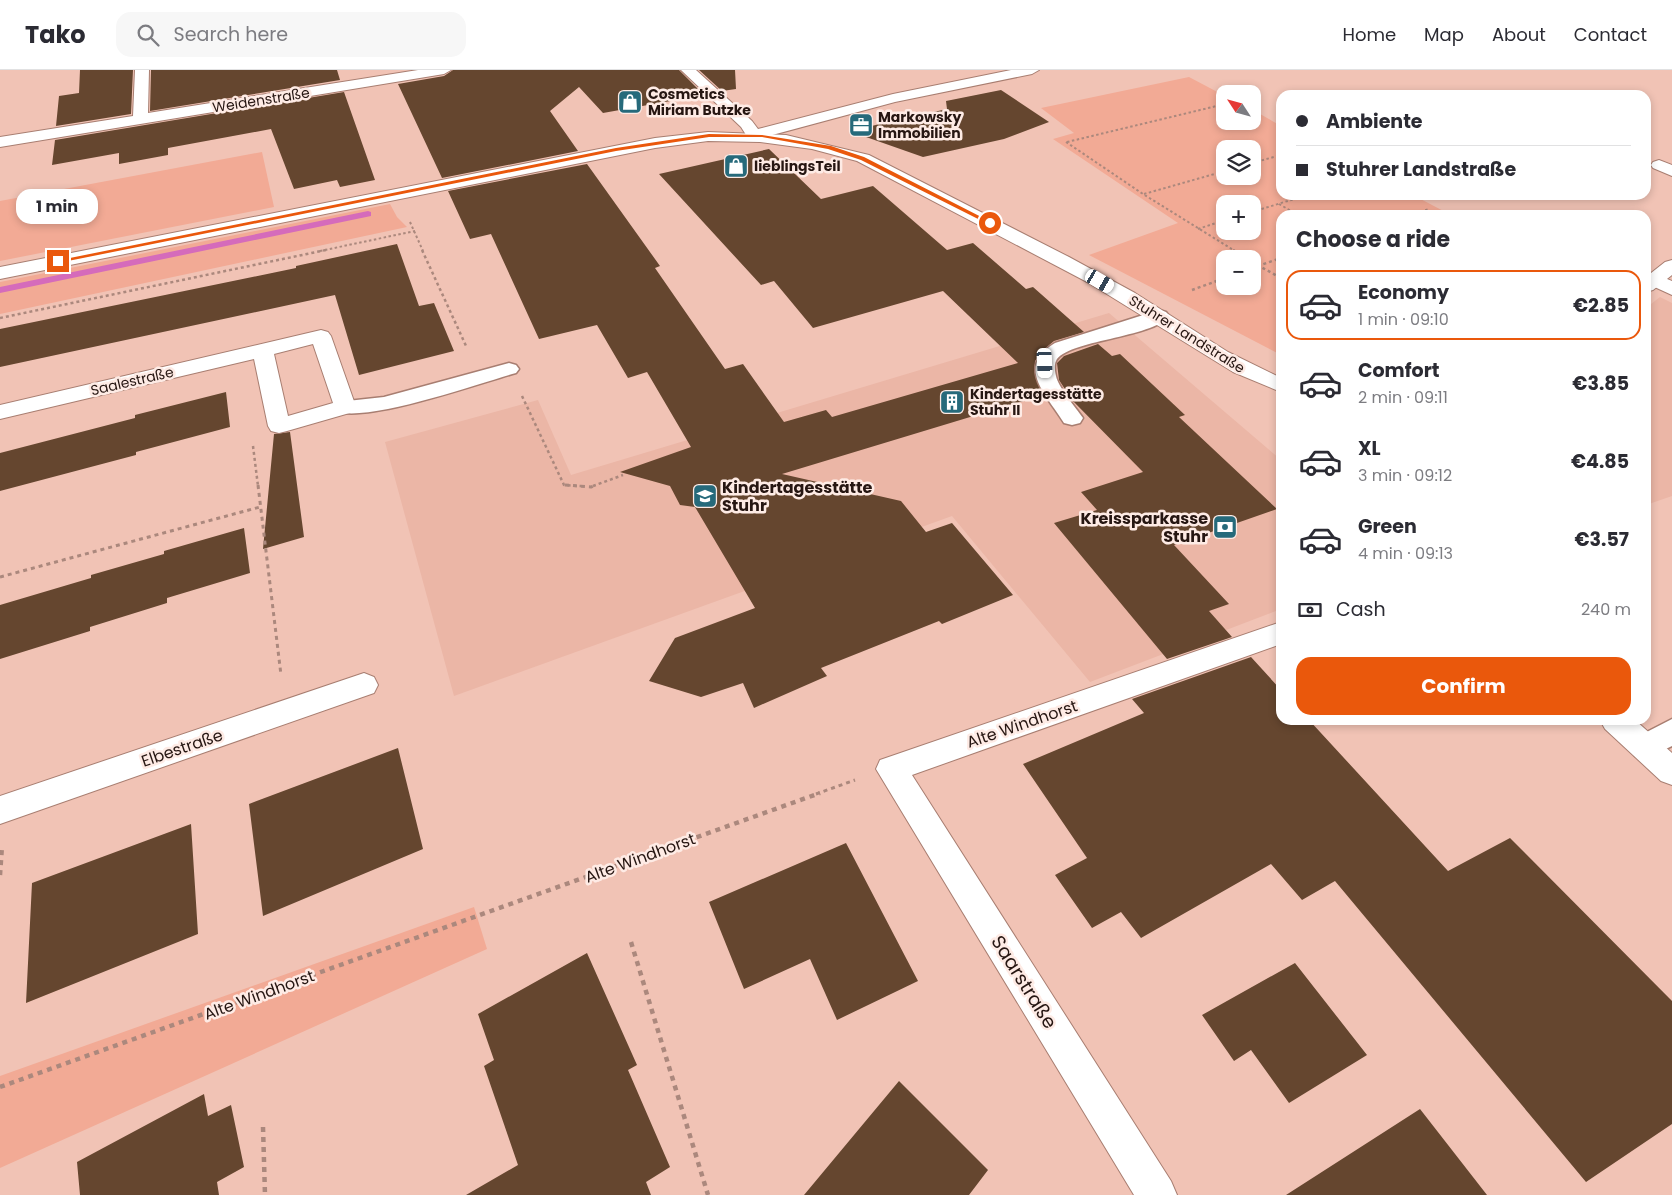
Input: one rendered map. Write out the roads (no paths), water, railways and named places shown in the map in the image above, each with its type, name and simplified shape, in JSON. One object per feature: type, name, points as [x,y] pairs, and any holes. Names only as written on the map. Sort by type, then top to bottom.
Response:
[{"type":"street","points":[[140,119],[142,70]]},
{"type":"street","name":"Weidenstraße","points":[[0,142],[140,119],[380,75],[444,70]]},
{"type":"street","points":[[688,70],[746,124],[754,136],[893,98],[1032,70]]},
{"type":"street","name":"Stuhrer Landstraße","points":[[0,272],[616,150],[696,136],[754,136],[829,147],[863,158],[1071,265],[1159,316],[1235,366],[1276,383]]},
{"type":"street","points":[[1651,283],[1672,266]]},
{"type":"street","points":[[1651,283],[1672,289]]},
{"type":"street","name":"Saalestraße","points":[[0,412],[321,336],[345,407]]},
{"type":"street","points":[[263,351],[279,426],[345,407]]},
{"type":"street","name":"Alte Windhorst","points":[[891,769],[1276,635]]},
{"type":"street","name":"Elbestraße","points":[[0,810],[364,685]]},
{"type":"street","points":[[1620,725],[1672,772]]},
{"type":"street","name":"Saarstraße","points":[[891,769],[1157,1195]]},
{"type":"lane","points":[[1072,418],[1046,378],[1045,363],[1049,355],[1062,347],[1134,326],[1159,316]]},
{"type":"lane","points":[[345,407],[385,403],[509,369]]},
{"type":"lane","points":[[1645,747],[1672,731]]},
{"type":"waterway","points":[[0,290],[368,214]]},
{"type":"place","name":"Cosmetics Miriam Butzke","points":[[630,102]]},
{"type":"place","name":"Markowsky Immobilien","points":[[861,125]]},
{"type":"place","name":"lieblingsTeil","points":[[736,166]]},
{"type":"place","name":"Kindertagesstätte Stuhr II","points":[[952,402]]},
{"type":"place","name":"Kindertagesstätte Stuhr","points":[[705,496]]},
{"type":"place","name":"Kreissparkasse Stuhr","points":[[1225,527]]}]
